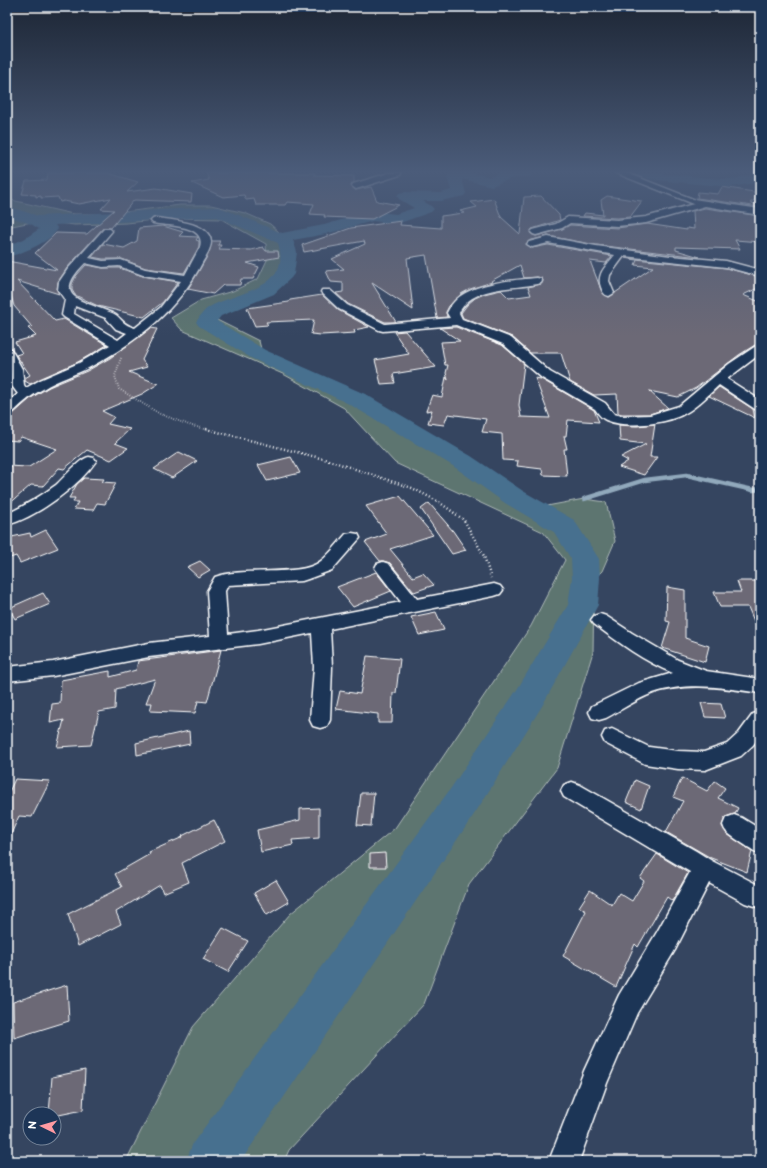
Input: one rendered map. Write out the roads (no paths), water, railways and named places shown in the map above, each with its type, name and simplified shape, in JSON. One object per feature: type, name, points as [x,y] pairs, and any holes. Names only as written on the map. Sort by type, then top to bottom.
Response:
[{"type":"street","points":[[7,410],[47,381],[83,366],[118,345],[160,313],[188,279],[205,246],[205,237],[200,231],[192,228]]},
{"type":"street","points":[[536,232],[553,228]]},
{"type":"street","points":[[108,231],[91,248],[84,258],[69,272],[66,277],[63,290],[70,300],[108,315],[113,318],[119,326],[134,333]]},
{"type":"street","points":[[532,244],[548,240],[670,260],[721,263],[760,273]]},
{"type":"street","points":[[610,293],[604,281],[605,275],[621,253]]},
{"type":"street","points":[[84,258],[85,260],[96,263],[122,263],[126,266],[149,273],[188,279]]},
{"type":"street","points":[[457,321],[453,314],[454,310],[461,301],[469,296],[499,286],[537,281]]},
{"type":"street","points":[[326,292],[343,308],[383,328],[457,321],[507,341],[546,375],[600,406],[606,414],[613,418],[640,420],[676,412],[690,405],[718,379],[760,349]]},
{"type":"street","points":[[70,300],[68,315],[118,345]]},
{"type":"street","points":[[7,352],[16,369],[18,386],[26,395]]},
{"type":"street","points":[[718,379],[760,406]]},
{"type":"street","points":[[7,520],[40,504],[59,491],[90,461]]},
{"type":"street","points":[[218,641],[216,591],[221,581],[229,578],[302,575],[326,566],[352,538]]},
{"type":"street","points":[[383,568],[412,605]]},
{"type":"street","points":[[7,674],[53,670],[149,650],[258,637],[412,605],[494,590]]},
{"type":"street","points":[[600,620],[626,638],[671,665],[704,678]]},
{"type":"street","points":[[320,720],[323,667],[321,624]]},
{"type":"street","points":[[599,712],[646,688],[675,680],[704,678],[760,686]]},
{"type":"street","points":[[612,737],[645,755],[678,760],[705,761],[734,750],[746,739],[760,720]]},
{"type":"street","points":[[572,791],[688,858],[704,870],[753,895],[760,897]]},
{"type":"street","points":[[734,825],[753,837],[760,844]]},
{"type":"street","points":[[564,1161],[594,1081],[628,1004],[666,941],[704,870]]},
{"type":"waterway","points":[[7,252],[30,243],[50,229],[48,228]]},
{"type":"waterway","points":[[211,1161],[464,799],[530,697],[583,605],[586,578],[585,559],[564,526],[514,497],[462,461],[357,399],[258,354],[206,322],[214,312],[268,290],[285,274],[289,252],[285,240],[256,228]]},
{"type":"waterway","points":[[285,237],[331,228]]},
{"type":"waterway","points":[[584,499],[645,480],[687,475],[753,490],[760,489]]}]
